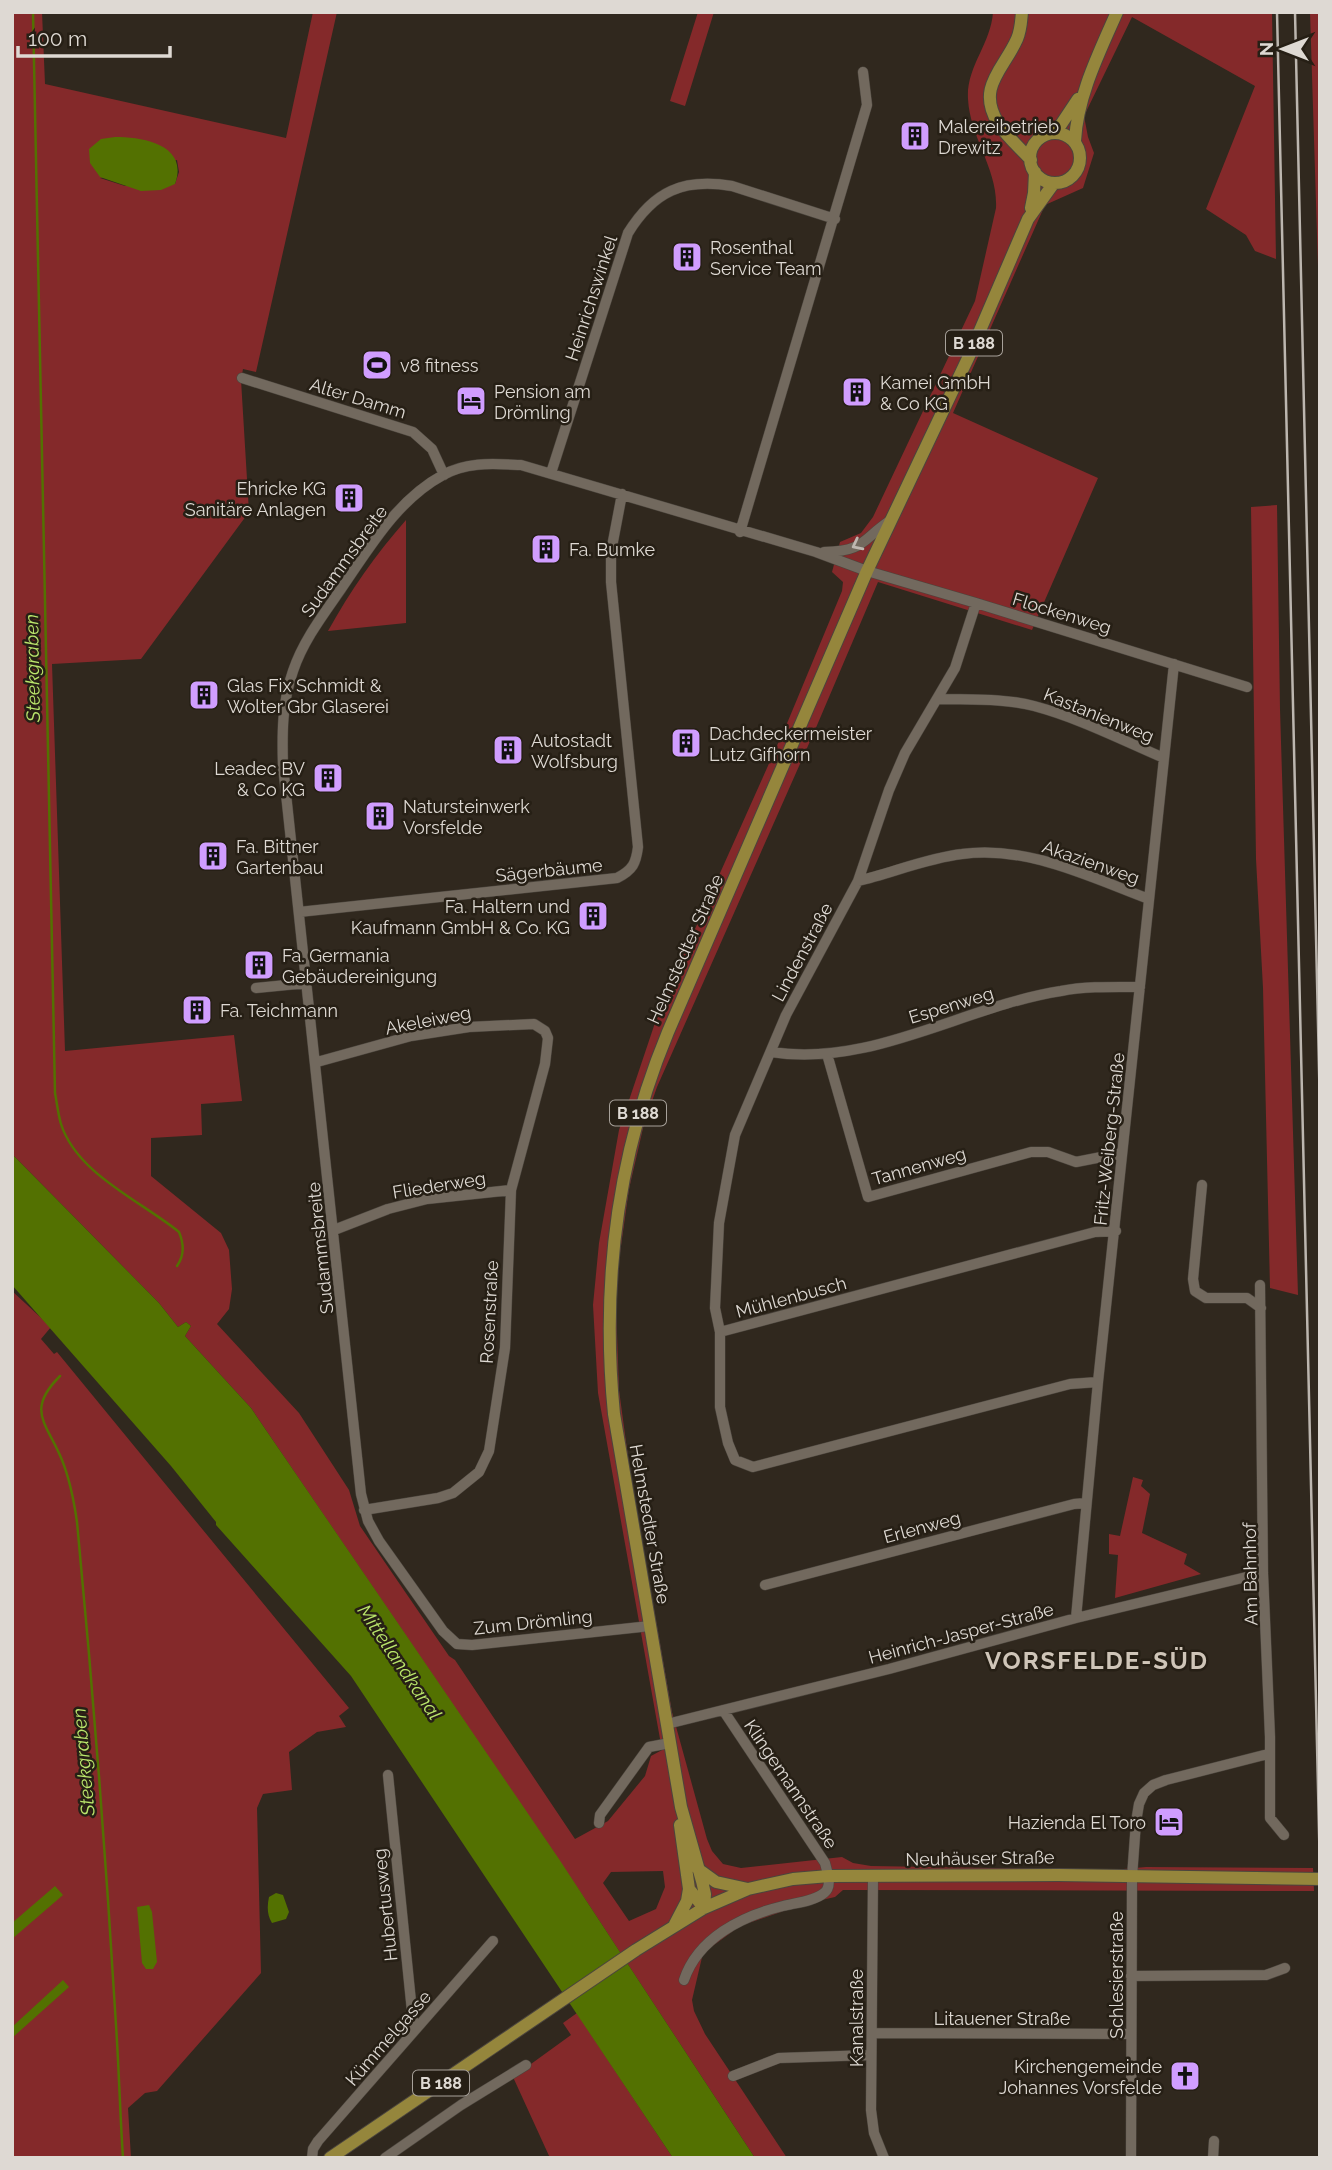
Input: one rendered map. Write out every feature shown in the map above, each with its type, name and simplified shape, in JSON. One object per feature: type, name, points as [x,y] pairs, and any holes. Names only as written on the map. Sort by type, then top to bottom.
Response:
[{"type":"main road","points":[[1022,12],[1016,41],[991,84],[990,104],[1004,132],[1046,181],[1054,183],[1068,179],[1078,168],[1080,154],[1075,141],[1076,125],[1087,84],[1117,12]]},
{"type":"main road","points":[[1056,132],[1087,84]]},
{"type":"main road","points":[[1004,132],[1029,138],[1040,138],[1056,132],[1068,135],[1075,141]]},
{"type":"main road","points":[[1033,166],[1032,148],[1040,138]]},
{"type":"main road","name":"Helmstedter Straße","points":[[704,1908],[705,1894],[681,1807],[617,1438],[611,1388],[609,1286],[621,1187],[636,1122],[660,1051],[867,571],[969,356],[1028,219],[1034,193],[1033,166]]},
{"type":"main road","name":"Helmstedter Straße","points":[[1028,219],[1054,183]]},
{"type":"main road","name":"Helmstedter Straße","points":[[681,1807],[680,1831],[689,1889],[704,1908]]},
{"type":"main road","points":[[698,1869],[716,1882],[748,1889]]},
{"type":"main road","name":"Neuhäuser Straße","points":[[704,1908],[748,1889],[829,1876],[1320,1879]]},
{"type":"main road","points":[[673,1927],[687,1901],[689,1889]]},
{"type":"main road","name":"B 188","points":[[330,2158],[636,1950],[704,1908]]},
{"type":"street","points":[[740,532],[867,106],[863,72]]},
{"type":"street","name":"Heinrichswinkel","points":[[551,473],[628,233],[652,203],[667,191],[683,186],[715,183],[835,219]]},
{"type":"street","name":"Alter Damm","points":[[242,378],[413,432],[432,449],[444,475]]},
{"type":"street","name":"Sudammsbreite","points":[[364,1510],[360,1494],[317,1062],[299,912],[282,726],[292,672],[320,619],[381,530],[409,500],[444,475],[466,466],[490,463],[551,473],[740,532],[816,552],[867,571]]},
{"type":"street","name":"Sägerbäume","points":[[299,912],[617,878],[629,873],[636,863],[638,847],[611,582],[611,552],[622,494]]},
{"type":"street","name":"Sudammsbreite","points":[[816,552],[841,552],[860,546],[891,520]]},
{"type":"street","name":"Flockenweg","points":[[867,571],[1247,687]]},
{"type":"street","name":"Lindenstraße","points":[[720,1332],[715,1308],[719,1223],[735,1135],[786,1015],[858,881],[889,790],[905,753],[955,668],[976,603]]},
{"type":"street","name":"Fritz-Weiberg-Straße","points":[[1076,1618],[1098,1382],[1174,664]]},
{"type":"street","name":"Kastanienweg","points":[[938,699],[996,701],[1033,706],[1065,716],[1164,758]]},
{"type":"street","name":"Akazienweg","points":[[858,881],[962,853],[995,854],[1043,860],[1149,899]]},
{"type":"street","points":[[256,988],[307,983]]},
{"type":"street","name":"Espenweg","points":[[771,1052],[793,1056],[827,1054],[892,1039],[1060,991],[1097,987],[1140,987]]},
{"type":"street","name":"Akeleiweg","points":[[317,1062],[411,1036],[469,1027],[528,1024],[540,1026],[545,1031]]},
{"type":"street","name":"Rosenstraße","points":[[364,1510],[453,1493],[473,1479],[484,1462],[493,1436],[505,1348],[511,1190],[545,1064],[548,1038],[545,1031]]},
{"type":"street","name":"Tannenweg","points":[[827,1054],[868,1197],[1031,1152],[1048,1152],[1076,1162],[1122,1153]]},
{"type":"street","points":[[1202,1185],[1193,1279],[1195,1292],[1206,1297],[1247,1298],[1261,1308]]},
{"type":"street","name":"Fliederweg","points":[[334,1230],[388,1209],[427,1199],[511,1190]]},
{"type":"street","name":"Mühlenbusch","points":[[1098,1382],[1070,1384],[753,1467],[734,1460],[728,1443],[720,1407],[720,1332],[1095,1233],[1116,1231]]},
{"type":"street","name":"Am Bahnhof","points":[[1260,1284],[1263,1573],[1270,1818],[1284,1835]]},
{"type":"street","name":"Erlenweg","points":[[765,1585],[1086,1503]]},
{"type":"street","name":"Zum Drömling","points":[[364,1510],[379,1541],[443,1631],[457,1644],[472,1645],[650,1626]]},
{"type":"street","name":"Heinrich-Jasper-Straße","points":[[667,1724],[865,1675],[1076,1618],[1263,1573]]},
{"type":"street","name":"Klingemannstraße","points":[[723,1710],[825,1863],[829,1876]]},
{"type":"street","points":[[598,1823],[600,1815],[649,1747],[670,1743]]},
{"type":"street","points":[[1132,1877],[1139,1804],[1144,1793],[1153,1785],[1183,1774],[1268,1754]]},
{"type":"street","name":"Hubertusweg","points":[[388,1775],[414,2031]]},
{"type":"street","points":[[684,1980],[698,1951],[723,1930],[776,1908],[825,1892],[829,1886],[829,1876]]},
{"type":"street","name":"Kanalstraße","points":[[873,1876],[872,2122],[884,2158]]},
{"type":"street","name":"Schlesierstraße","points":[[1131,2158],[1132,1877]]},
{"type":"street","name":"Kümmelgasse","points":[[312,2158],[318,2141],[493,1941]]},
{"type":"street","points":[[1131,1976],[1266,1975],[1285,1968]]},
{"type":"street","name":"Litauener Straße","points":[[872,2033],[1131,2034]]},
{"type":"street","points":[[733,2076],[779,2058],[871,2055]]},
{"type":"street","points":[[385,2158],[461,2105],[526,2065]]},
{"type":"street","points":[[1213,2158],[1214,2140]]},
{"type":"shaded area","points":[[12,12],[42,12],[45,84],[286,138],[313,12],[337,12],[256,372],[243,369],[241,380],[249,512],[141,659],[52,664],[65,1051],[234,1035],[242,1101],[201,1104],[202,1135],[151,1138],[151,1176],[221,1233],[229,1250],[232,1289],[229,1309],[217,1324],[299,1413],[349,1490],[360,1526],[449,1656],[455,1660],[575,1839],[608,1821],[645,1776],[651,1756],[662,1750],[598,1393],[593,1305],[599,1243],[619,1130],[661,1005],[788,721],[842,591],[843,582],[832,572],[840,542],[861,533],[873,517],[975,301],[996,208],[993,180],[973,127],[968,87],[988,35],[993,12],[1272,12],[1276,259],[1255,251],[1246,235],[1206,209],[1255,86],[1132,17],[1084,116],[1094,153],[1083,188],[1045,205],[953,413],[1098,478],[1032,630],[878,582],[657,1087],[644,1124],[629,1189],[616,1305],[619,1390],[631,1479],[672,1712],[707,1839],[712,1851],[723,1864],[741,1868],[842,1857],[853,1863],[871,1866],[1112,1870],[1146,1867],[1313,1868],[1314,1891],[843,1890],[835,1897],[804,1904],[740,1926],[703,1953],[692,2000],[705,2034],[787,2158],[755,2158],[589,1905],[251,1408],[185,1336],[191,1326],[186,1322],[178,1327],[159,1303],[12,1154]],"holes":[[[177,160],[179,172],[175,184],[125,186],[100,178]],[[663,1871],[665,1887],[656,1909],[629,1921],[603,1883],[611,1872]]]},
{"type":"shaded area","points":[[698,12],[714,12],[685,106],[670,101]]},
{"type":"shaded area","points":[[1310,12],[1320,12],[1320,330]]},
{"type":"shaded area","points":[[1277,505],[1280,709],[1298,1295],[1270,1288],[1263,988],[1256,859],[1251,507]]},
{"type":"shaded area","points":[[406,520],[406,623],[328,631],[364,573]]},
{"type":"shaded area","points":[[12,1291],[51,1327],[41,1339],[54,1354],[57,1352],[349,1708],[339,1716],[346,1727],[317,1732],[289,1752],[292,1790],[263,1794],[257,1808],[261,1973],[157,2091],[145,2093],[128,2108],[131,2158],[12,2158]]},
{"type":"shaded area","points":[[1133,1477],[1143,1480],[1141,1486],[1150,1494],[1142,1533],[1187,1554],[1184,1564],[1201,1574],[1115,1598],[1118,1555],[1109,1554],[1109,1534],[1120,1536]]},
{"type":"shaded area","points":[[577,2013],[673,2158],[550,2158],[513,2077],[571,2035],[563,2023]]},
{"type":"water","points":[[115,137],[150,142],[170,152],[176,160],[178,171],[175,184],[161,190],[141,191],[100,177],[90,163],[89,149],[101,139]]},
{"type":"water","name":"Mittellandkanal","points":[[12,1154],[159,1303],[178,1327],[186,1322],[191,1326],[185,1336],[251,1408],[559,1859],[755,2158],[673,2158],[351,1676],[216,1525],[171,1466],[12,1285]]},
{"type":"water","points":[[55,1886],[63,1895],[12,1939],[12,1923]]},
{"type":"water","points":[[276,1893],[283,1895],[289,1912],[286,1919],[272,1923],[268,1914],[268,1900]]},
{"type":"water","points":[[149,1905],[157,1962],[153,1969],[146,1969],[142,1963],[137,1907]]},
{"type":"water","points":[[63,1980],[69,1987],[12,2038],[12,2027]]},
{"type":"waterway","name":"Steekgraben","points":[[33,12],[55,1093],[61,1124],[69,1142],[81,1158],[112,1185],[179,1232],[183,1249],[177,1266]]},
{"type":"waterway","name":"Steekgraben","points":[[60,1376],[49,1388],[41,1408],[42,1417],[67,1475],[77,1522],[103,1836],[123,2158]]},
{"type":"railway","points":[[1277,12],[1320,1874]]},
{"type":"railway","points":[[1295,12],[1320,1112]]},
{"type":"place","name":"Malereibetrieb Drewitz","points":[[915,136]]},
{"type":"place","name":"Rosenthal Service Team","points":[[687,257]]},
{"type":"place","name":"v8 fitness","points":[[377,365]]},
{"type":"place","name":"Kamei GmbH & Co KG","points":[[857,392]]},
{"type":"place","name":"Pension am Drömling","points":[[471,401]]},
{"type":"place","name":"Ehricke KG Sanitäre Anlagen","points":[[349,498]]},
{"type":"place","name":"Fa. Bumke","points":[[546,549]]},
{"type":"place","name":"Glas Fix Schmidt & Wolter Gbr Glaserei","points":[[204,695]]},
{"type":"place","name":"Dachdeckermeister Lutz Gifhorn","points":[[686,743]]},
{"type":"place","name":"Autostadt Wolfsburg","points":[[508,750]]},
{"type":"place","name":"Leadec BV & Co KG","points":[[328,778]]},
{"type":"place","name":"Natursteinwerk Vorsfelde","points":[[380,816]]},
{"type":"place","name":"Fa. Bittner Gartenbau","points":[[213,856]]},
{"type":"place","name":"Fa. Haltern und Kaufmann GmbH & Co. KG","points":[[593,916]]},
{"type":"place","name":"Fa. Germania Gebäudereinigung","points":[[259,965]]},
{"type":"place","name":"Fa. Teichmann","points":[[197,1010]]},
{"type":"place","name":"Hazienda El Toro","points":[[1169,1822]]},
{"type":"place","name":"Kirchengemeinde Johannes Vorsfelde","points":[[1185,2076]]},
{"type":"district","name":"VORSFELDE-SÜD","points":[[1097,1660]]}]
